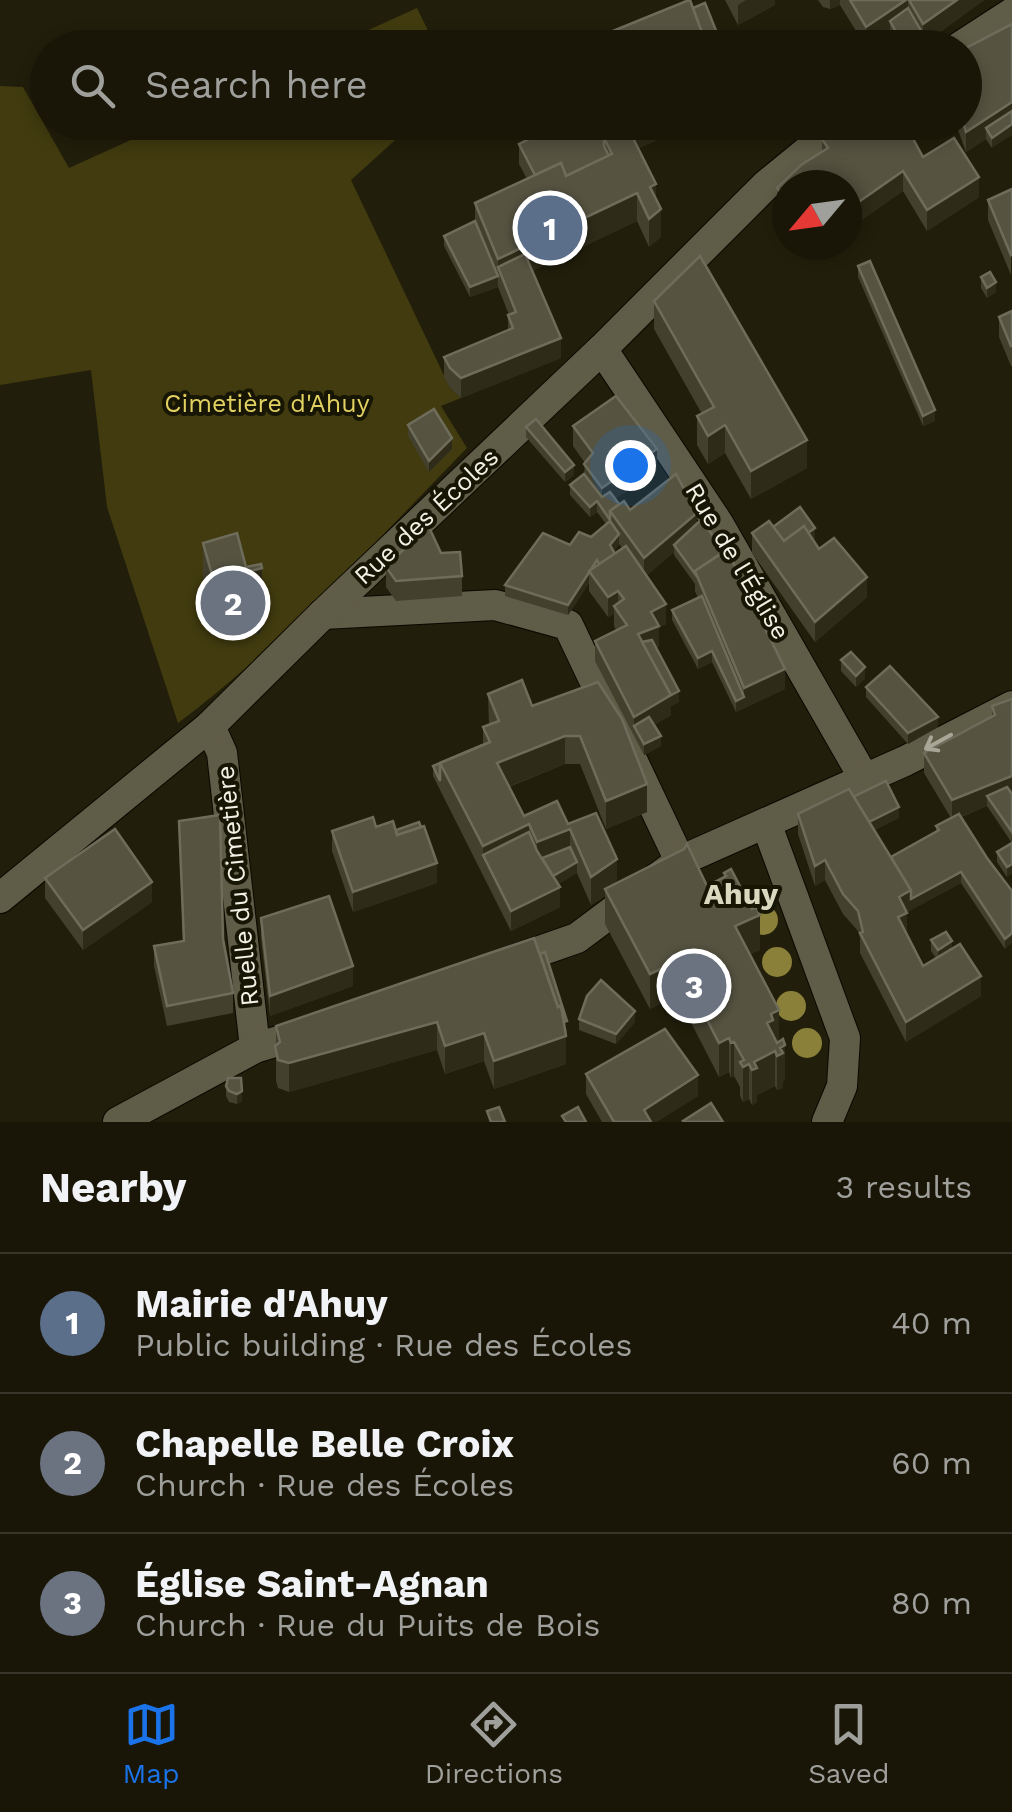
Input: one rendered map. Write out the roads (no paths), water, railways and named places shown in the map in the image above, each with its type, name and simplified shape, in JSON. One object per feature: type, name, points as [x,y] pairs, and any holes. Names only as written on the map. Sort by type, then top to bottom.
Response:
[{"type":"street","points":[[982,32],[1012,12]]},
{"type":"street","name":"Rue des Écoles","points":[[0,898],[210,726],[602,349],[766,185],[821,140]]},
{"type":"street","name":"Rue de l'Église","points":[[602,349],[718,523],[864,778]]},
{"type":"street","points":[[323,614],[494,605],[568,625],[680,862]]},
{"type":"street","points":[[470,976],[576,938],[680,862],[1012,706]]},
{"type":"street","name":"Ruelle du Cimetière","points":[[210,726],[222,753],[255,1048]]},
{"type":"street","points":[[766,823],[845,1038],[842,1086],[827,1122]]},
{"type":"street","points":[[118,1122],[255,1048],[345,1020]]},
{"type":"place","name":"Mairie d'Ahuy","points":[[550,228]]},
{"type":"place","name":"Chapelle Belle Croix","points":[[233,603]]},
{"type":"place","name":"Église Saint-Agnan","points":[[694,986]]},
{"type":"district","name":"Ahuy","points":[[741,894]]},
{"type":"park label","name":"Cimetière d'Ahuy","points":[[267,403]]}]
